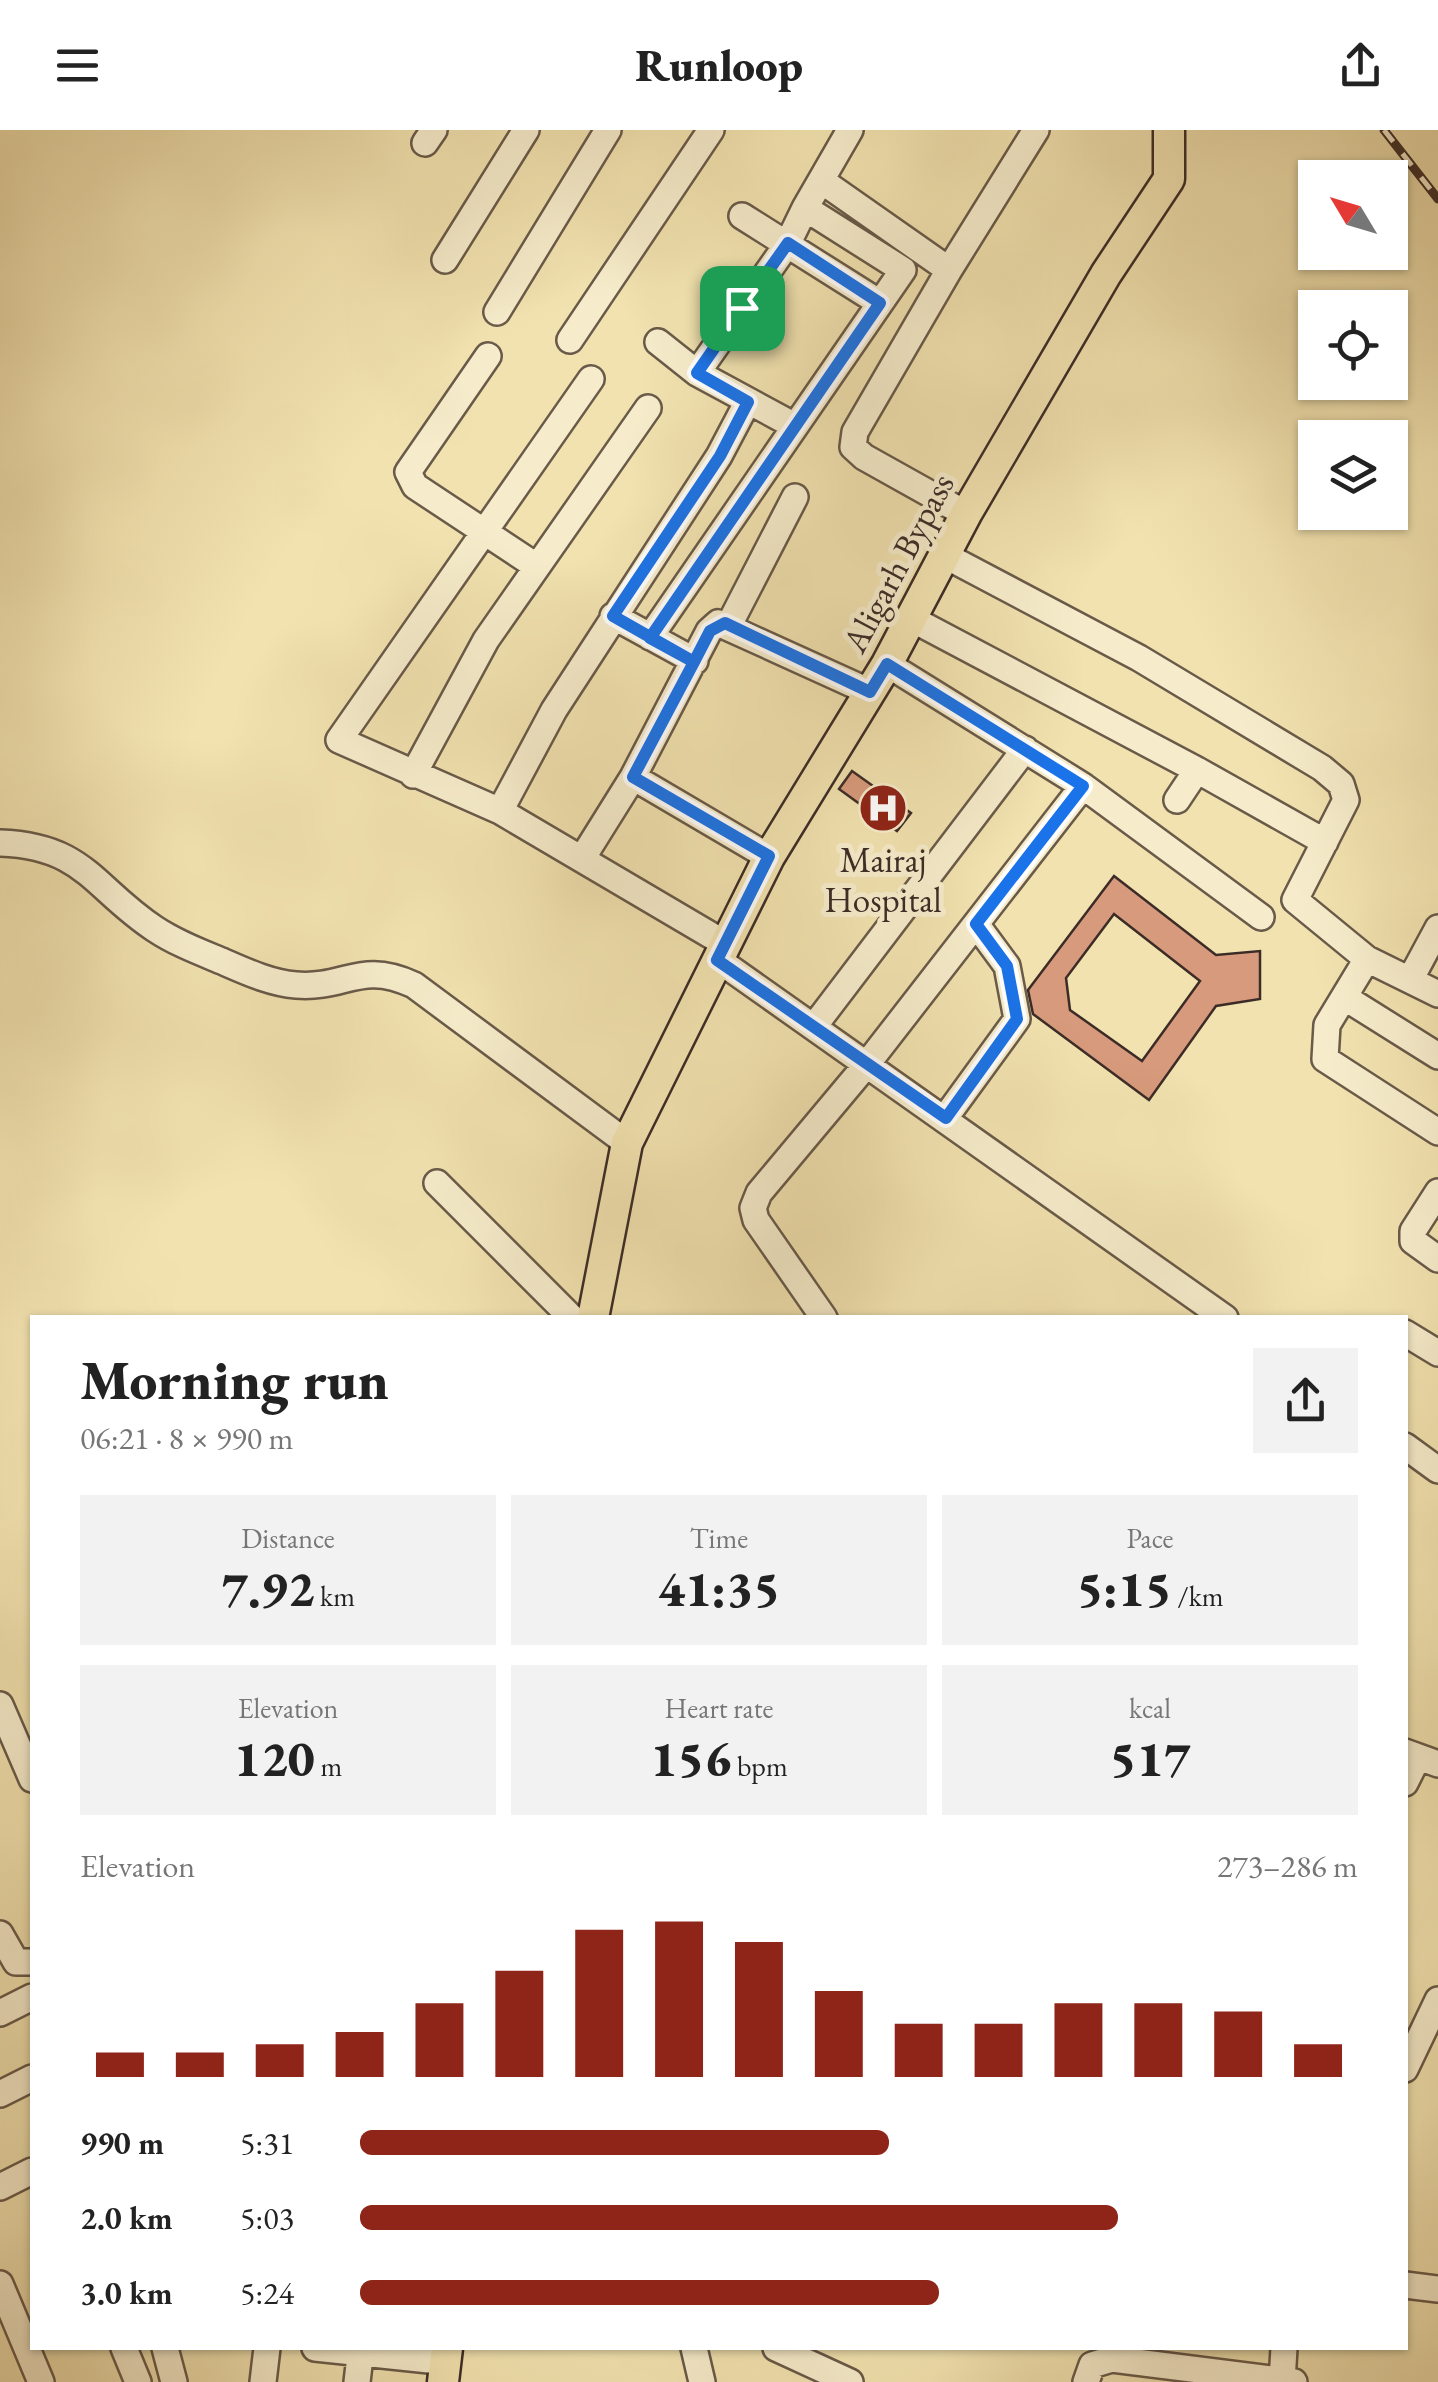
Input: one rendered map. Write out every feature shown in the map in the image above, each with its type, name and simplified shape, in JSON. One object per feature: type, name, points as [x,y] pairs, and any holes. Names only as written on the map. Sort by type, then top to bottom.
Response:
[{"type":"main road","name":"Aligarh Bypass","points":[[592,1315],[627,1143],[720,951],[769,856],[887,664],[966,514],[1106,274],[1170,179],[1169,130]]},
{"type":"street","points":[[446,260],[526,130]]},
{"type":"street","points":[[496,312],[608,130]]},
{"type":"street","points":[[570,340],[711,130]]},
{"type":"street","points":[[697,373],[788,243],[850,130]]},
{"type":"street","points":[[966,514],[864,458],[853,447],[856,432],[948,270],[1036,130]]},
{"type":"street","points":[[822,182],[948,270]]},
{"type":"street","points":[[650,638],[903,270],[805,208]]},
{"type":"street","points":[[742,216],[880,303]]},
{"type":"street","points":[[658,342],[697,373],[793,425]]},
{"type":"street","points":[[488,356],[408,472],[415,486],[536,566]]},
{"type":"street","points":[[591,379],[340,740],[500,811],[583,857],[720,951],[867,1064],[1221,1315]]},
{"type":"street","points":[[500,811],[554,710],[720,456],[748,402]]},
{"type":"street","points":[[413,775],[478,654],[648,408]]},
{"type":"street","points":[[729,625],[795,497]]},
{"type":"street","points":[[944,556],[1138,658],[1322,768],[1341,784],[1346,800],[1295,900],[1368,959],[1438,994]]},
{"type":"street","points":[[613,616],[694,662]]},
{"type":"street","points":[[910,618],[1325,842]]},
{"type":"street","points":[[583,857],[633,777],[714,626],[729,625],[870,692]]},
{"type":"street","points":[[887,664],[1083,786],[1261,916]]},
{"type":"street","points":[[815,1025],[1024,748]]},
{"type":"street","points":[[1178,800],[1197,770]]},
{"type":"street","points":[[633,777],[769,856]]},
{"type":"street","points":[[822,1315],[756,1220],[753,1208],[758,1193],[867,1064],[1083,786]]},
{"type":"street","points":[[0,843],[58,852],[84,868],[153,928],[266,979],[297,985],[328,983],[365,972],[391,974],[414,984],[627,1143]]},
{"type":"street","points":[[946,1118],[1017,1019],[1007,966],[976,924]]},
{"type":"street","points":[[1410,980],[1438,928]]},
{"type":"street","points":[[1368,959],[1327,1025],[1325,1059],[1438,1132]]},
{"type":"street","points":[[1344,997],[1438,1056]]},
{"type":"street","points":[[438,1183],[592,1315]]},
{"type":"street","points":[[1438,1192],[1414,1231],[1413,1241],[1438,1260]]},
{"type":"street","points":[[1408,1335],[1438,1353]]},
{"type":"street","points":[[1408,1448],[1438,1470]]},
{"type":"street","points":[[0,1705],[30,1774]]},
{"type":"street","points":[[1408,1780],[1427,1758]]},
{"type":"street","points":[[0,1934],[16,1962],[30,1962]]},
{"type":"street","points":[[0,2013],[30,1998]]},
{"type":"street","points":[[1408,2063],[1438,2000]]},
{"type":"street","points":[[0,2094],[30,2079]]},
{"type":"street","points":[[0,2187],[30,2172]]},
{"type":"street","points":[[0,2284],[40,2382]]},
{"type":"street","points":[[1408,2286],[1438,2288]]},
{"type":"street","points":[[125,2350],[138,2382]]},
{"type":"street","points":[[166,2350],[174,2382]]},
{"type":"street","points":[[263,2382],[267,2350]]},
{"type":"street","points":[[357,2382],[361,2350],[435,2364]]},
{"type":"street","points":[[694,2350],[702,2382]]},
{"type":"street","points":[[780,2350],[850,2382]]},
{"type":"street","points":[[1086,2382],[1092,2366],[1112,2359],[1286,2382],[1284,2350]]},
{"type":"building","points":[[852,771],[911,813],[897,831],[839,789]]},
{"type":"building","points":[[1114,876],[1216,955],[1260,951],[1260,999],[1216,1006],[1149,1100],[1033,1014],[1028,990]],"holes":[[[1114,914],[1200,981],[1142,1061],[1070,1010],[1066,978]]]},
{"type":"railway","points":[[1384,130],[1438,199]]},
{"type":"place","name":"Mairaj Hospital","points":[[883,808]]},
{"type":"route","points":[[742,308],[697,373],[748,402],[720,456],[613,616],[650,638],[694,662],[633,777],[769,856],[717,960],[946,1118],[1017,1019],[1007,966],[976,924],[1083,786],[887,664],[870,692],[725,623],[718,623],[710,631],[694,662],[672,649],[650,638],[880,303],[788,243],[742,308]]}]
